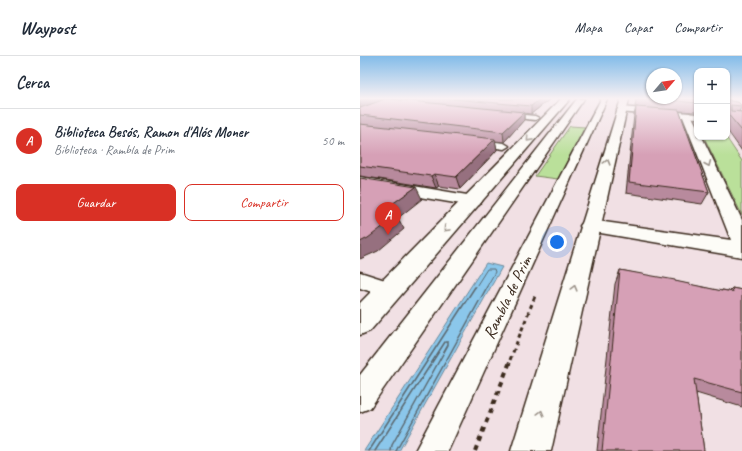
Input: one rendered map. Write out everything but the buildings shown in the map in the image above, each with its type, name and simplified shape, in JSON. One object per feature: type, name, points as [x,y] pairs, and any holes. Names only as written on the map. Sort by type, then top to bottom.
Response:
[{"type":"main road","points":[[360,322],[552,117]]},
{"type":"main road","points":[[531,451],[618,117]]},
{"type":"main road","points":[[693,117],[742,242]]},
{"type":"main road","points":[[360,182],[473,201]]},
{"type":"main road","points":[[590,226],[742,249]]},
{"type":"street","points":[[529,117],[536,118]]},
{"type":"street","points":[[360,398],[556,117]]},
{"type":"street","name":"Rambla de Prim","points":[[431,451],[614,117]]},
{"type":"street","points":[[466,141],[504,146]]},
{"type":"green space","points":[[570,126],[585,127],[558,179],[535,176]]},
{"type":"green space","points":[[705,140],[728,140],[742,161],[742,215]]},
{"type":"water","points":[[486,263],[502,267],[399,451],[364,451]]},
{"type":"place","name":"Biblioteca Besós, Ramon d'Alós Moner","points":[[388,235]]}]
